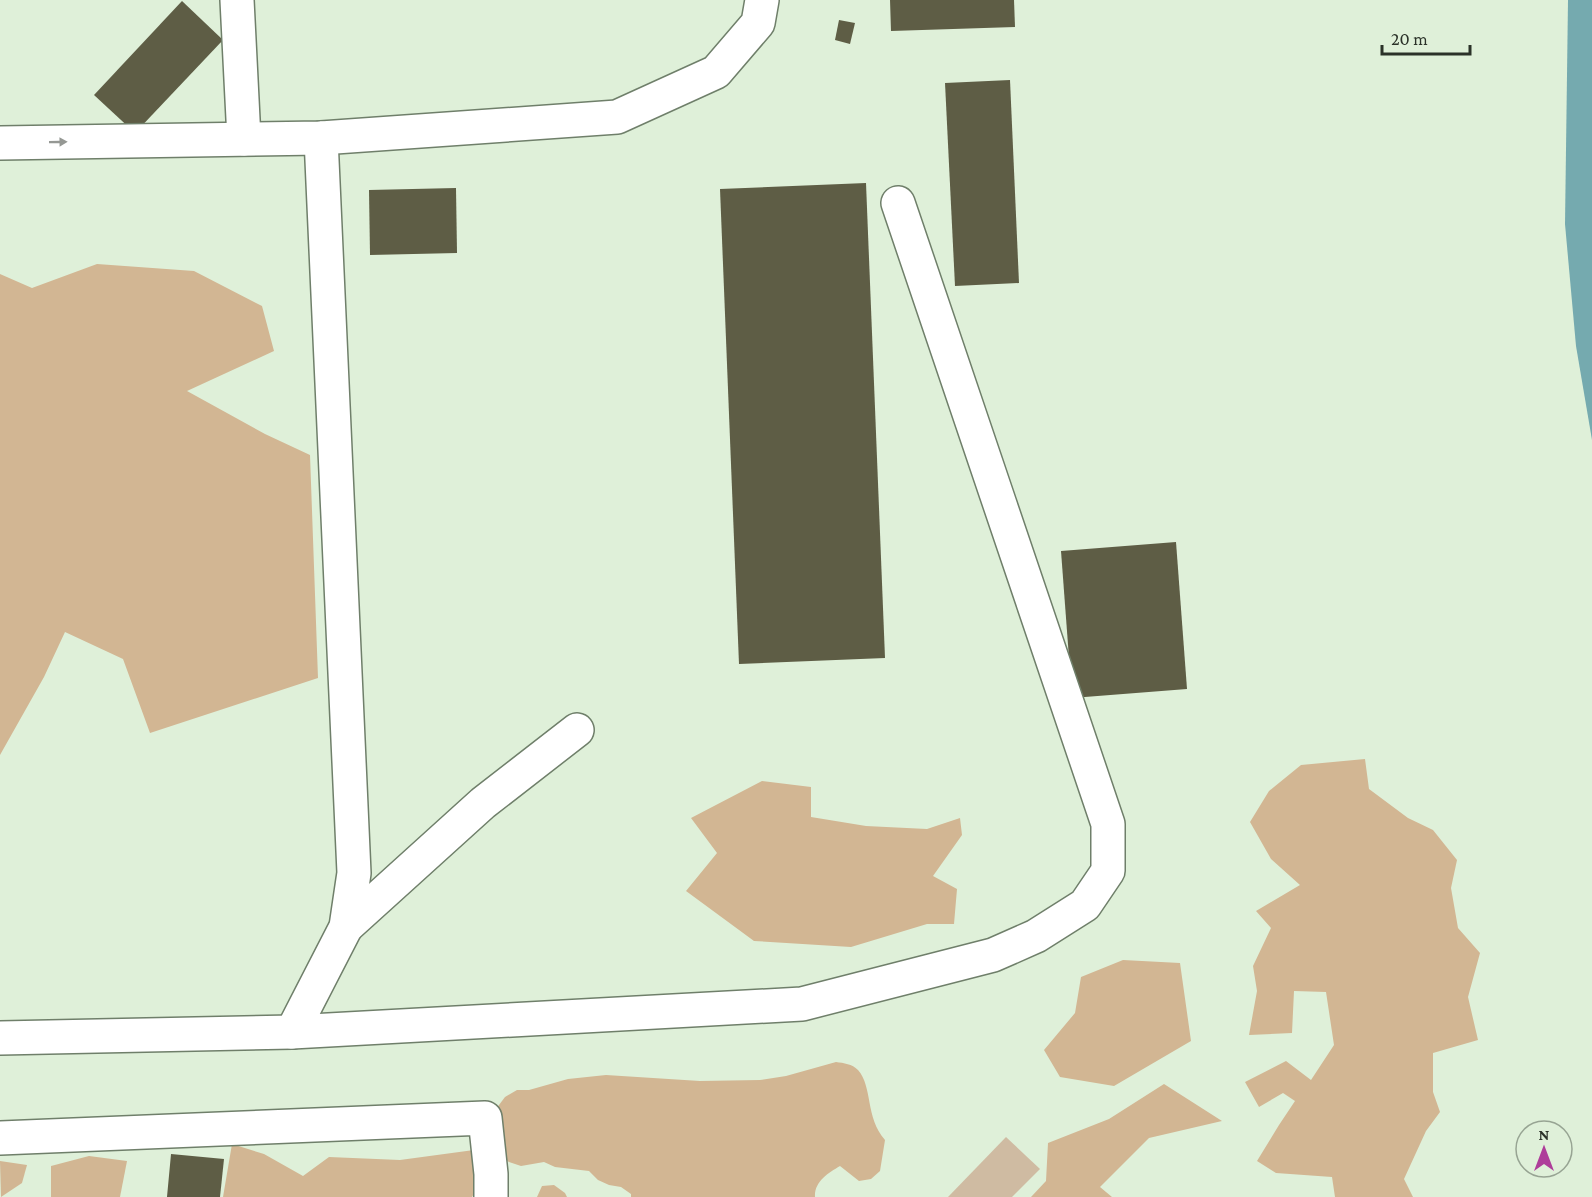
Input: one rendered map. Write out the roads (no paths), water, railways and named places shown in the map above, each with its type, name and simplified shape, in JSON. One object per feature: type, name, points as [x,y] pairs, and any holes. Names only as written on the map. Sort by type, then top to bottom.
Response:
[{"type":"street","points":[[237,0],[244,139]]},
{"type":"street","points":[[0,142],[321,138],[617,117],[716,72],[758,23],[762,0]]},
{"type":"street","points":[[292,1032],[346,927],[354,873],[321,138]]},
{"type":"street","points":[[0,1038],[292,1032],[802,1004],[993,955],[1036,936],[1085,905],[1108,871],[1108,824],[898,204]]},
{"type":"street","points":[[346,927],[483,803],[577,730]]},
{"type":"street","points":[[0,1138],[485,1118],[491,1197]]},
{"type":"water","points":[[1568,0],[1592,0],[1592,440],[1576,346],[1565,224]]}]
